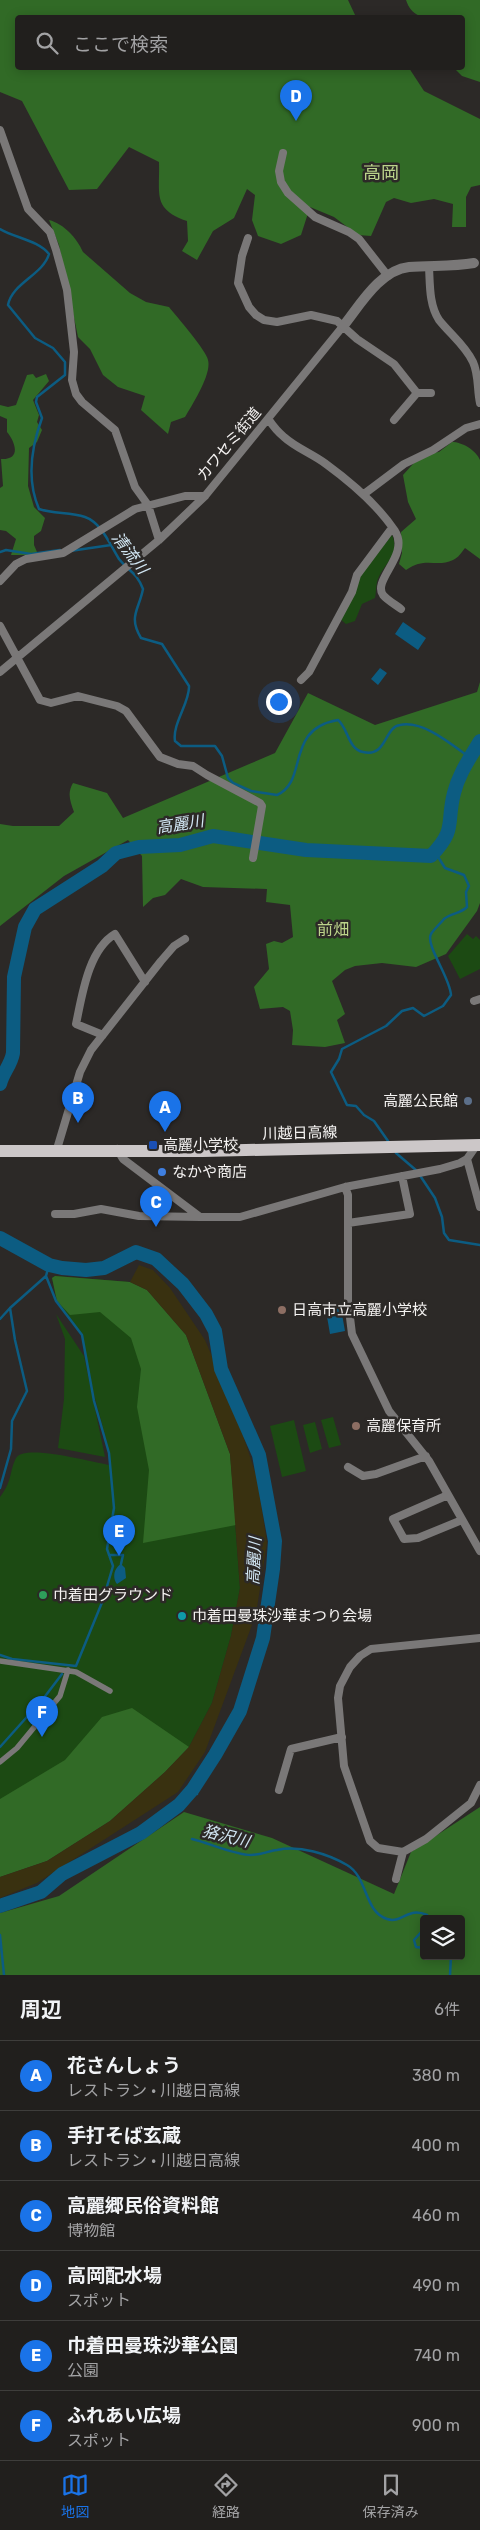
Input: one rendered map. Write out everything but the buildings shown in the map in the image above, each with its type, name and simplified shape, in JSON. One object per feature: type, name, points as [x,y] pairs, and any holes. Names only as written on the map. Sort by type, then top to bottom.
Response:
[{"type":"main road","name":"川越日高線","points":[[0,1150],[203,1151],[478,1145]]},
{"type":"street","points":[[0,130],[28,208],[50,232],[56,250],[68,298],[74,352],[72,380],[76,394],[115,430],[135,487],[148,504],[159,540]]},
{"type":"street","points":[[283,153],[279,170],[280,182],[288,193],[315,217],[349,232],[359,239],[388,276]]},
{"type":"street","points":[[248,238],[242,256],[238,283],[248,307],[256,315],[264,320],[277,322],[311,315],[337,321],[344,325],[357,339],[394,364],[418,393]]},
{"type":"street","name":"カワセミ街道","points":[[0,672],[159,540],[205,496],[370,293],[388,276],[404,268],[477,262]]},
{"type":"street","points":[[429,267],[434,311],[464,348],[472,362],[476,371],[480,404]]},
{"type":"street","points":[[394,420],[418,393],[431,393]]},
{"type":"street","points":[[268,420],[284,438],[325,463],[364,494],[379,509],[399,542],[398,553],[382,584],[381,590],[383,596],[401,609]]},
{"type":"street","points":[[364,494],[404,464],[433,450],[466,428],[480,424]]},
{"type":"street","points":[[0,581],[16,564],[26,559],[63,553],[148,504],[185,496],[205,496]]},
{"type":"street","points":[[301,680],[310,672],[352,592],[357,576],[392,528]]},
{"type":"street","points":[[0,626],[16,659],[40,700],[51,703],[78,696],[117,706],[126,712],[160,757],[178,764],[194,766],[260,803],[262,806],[253,858]]},
{"type":"street","points":[[103,1035],[76,1024],[88,970],[108,938],[115,934],[145,982]]},
{"type":"street","points":[[57,1150],[80,1072],[91,1050],[174,946],[185,939]]},
{"type":"street","points":[[55,1214],[74,1214],[100,1208],[139,1216],[240,1217],[344,1187],[440,1169],[467,1159],[478,1145]]},
{"type":"street","points":[[117,1150],[123,1159],[200,1217]]},
{"type":"street","points":[[467,1159],[480,1207]]},
{"type":"street","points":[[348,1223],[410,1214],[402,1176]]},
{"type":"street","points":[[344,1187],[348,1194],[348,1300],[352,1334],[389,1411],[426,1456],[480,1551]]},
{"type":"street","points":[[348,1467],[363,1476],[376,1474],[426,1456]]},
{"type":"street","points":[[448,1495],[394,1519],[404,1539],[418,1538],[462,1520]]},
{"type":"street","points":[[480,1638],[371,1649],[360,1656],[350,1667],[340,1686],[338,1698],[344,1766],[370,1842],[378,1848],[403,1852],[426,1839],[471,1803],[480,1785]]},
{"type":"street","points":[[0,1661],[68,1670],[110,1691]]},
{"type":"street","points":[[0,1762],[17,1748],[60,1696],[68,1670]]},
{"type":"street","points":[[278,1790],[291,1749],[342,1737]]},
{"type":"street","points":[[471,1803],[480,1803]]},
{"type":"street","points":[[396,1879],[403,1852]]},
{"type":"green space","points":[[0,0],[348,0],[355,15],[15,15],[15,70],[410,70],[424,91],[480,119],[480,185],[471,187],[466,197],[466,227],[452,227],[453,204],[434,199],[411,203],[394,198],[386,202],[371,236],[358,235],[334,217],[310,207],[301,235],[281,244],[258,236],[252,220],[255,195],[247,189],[234,218],[213,231],[197,260],[182,251],[188,241],[187,221],[168,211],[160,199],[159,162],[129,147],[97,189],[69,190],[22,101],[0,92]]},
{"type":"green space","points":[[406,0],[480,0],[480,82],[462,76],[456,70],[465,70],[465,15],[418,15],[410,8]]},
{"type":"green space","points":[[49,220],[69,232],[83,252],[130,293],[146,302],[169,307],[206,355],[208,360],[207,373],[201,389],[185,417],[171,422],[168,434],[141,410],[145,396],[118,387],[103,375],[90,349],[78,337],[59,245]]},
{"type":"green space","points":[[33,374],[36,378],[46,374],[49,381],[33,400],[39,415],[37,422],[42,430],[37,442],[29,448],[28,486],[34,507],[45,518],[41,531],[34,536],[34,545],[37,552],[32,555],[11,555],[16,539],[6,531],[0,530],[0,488],[3,486],[1,459],[12,457],[15,450],[13,441],[7,432],[7,419],[0,416],[0,405],[8,407],[16,405],[27,375]]},
{"type":"green space","points":[[452,442],[468,447],[480,460],[480,559],[465,548],[453,560],[441,563],[419,564],[406,570],[399,564],[402,553],[401,532],[416,519],[408,502],[403,475],[422,454],[439,452]]},
{"type":"green space","points":[[392,535],[394,542],[393,554],[377,582],[375,598],[362,604],[355,621],[346,624],[339,618],[359,576]]},
{"type":"green space","points":[[480,682],[480,903],[477,911],[446,954],[416,967],[382,963],[355,966],[345,970],[332,981],[345,1014],[337,1020],[345,1043],[325,1047],[292,1045],[293,1030],[290,1011],[283,1007],[260,1009],[254,987],[269,969],[266,944],[274,941],[282,943],[293,937],[290,905],[266,902],[267,889],[203,887],[181,879],[165,895],[153,898],[143,907],[142,856],[128,840],[64,876],[0,926],[0,824],[13,826],[59,826],[74,812],[70,801],[73,783],[107,793],[123,818],[275,753],[308,693],[375,725],[477,692]]},
{"type":"green space","points":[[467,934],[473,939],[476,936],[480,940],[480,969],[460,979],[448,956]]},
{"type":"green space","points":[[55,1276],[130,1282],[230,1454],[240,1588],[231,1636],[212,1703],[189,1747],[0,1877],[0,1497],[7,1486],[16,1458],[22,1454],[32,1452],[45,1453],[110,1465],[110,1453],[94,1395],[82,1334],[57,1301],[52,1278]]},
{"type":"green space","points":[[55,1276],[130,1282],[147,1290],[186,1335],[230,1454],[236,1525],[143,1543],[149,1470],[137,1407],[141,1369],[131,1338],[100,1312],[70,1315],[57,1301],[52,1278]]},
{"type":"green space","points":[[56,1314],[84,1356],[105,1457],[58,1448],[64,1399],[65,1339]]},
{"type":"green space","points":[[333,1417],[341,1445],[329,1448],[321,1420]]},
{"type":"green space","points":[[294,1420],[306,1471],[282,1477],[270,1426]]},
{"type":"green space","points":[[315,1422],[322,1449],[310,1453],[303,1425]]},
{"type":"green space","points":[[132,1708],[189,1747],[165,1772],[110,1821],[47,1861],[0,1877],[0,1799],[65,1760],[102,1717]]},
{"type":"green space","points":[[480,1807],[480,1975],[0,1975],[0,1913],[59,1896],[184,1812],[272,1838],[394,1894],[411,1852]]},
{"type":"sand","points":[[139,1265],[153,1270],[170,1288],[205,1340],[234,1408],[257,1478],[267,1543],[256,1614],[205,1752],[178,1792],[37,1883],[0,1898],[0,1877],[47,1861],[110,1821],[165,1772],[189,1747],[212,1703],[231,1636],[240,1588],[230,1454],[186,1335],[147,1290],[130,1282]]},
{"type":"water","points":[[403,622],[426,638],[418,650],[395,634]]},
{"type":"water","points":[[380,668],[387,673],[378,685],[371,679]]},
{"type":"water","points":[[340,1303],[345,1331],[330,1334],[325,1305]]},
{"type":"water","points":[[121,1564],[125,1568],[126,1578],[117,1584],[114,1573]]},
{"type":"waterway","name":"清流川","points":[[0,229],[39,245],[49,254],[41,268],[15,291],[8,305],[35,338],[53,348],[65,362],[65,375],[37,397],[36,402],[42,418],[35,441],[32,463],[31,475],[35,498],[39,509],[79,515],[96,524],[119,559],[135,575],[140,583],[143,589],[135,618],[137,630],[141,638],[162,644],[189,686],[187,699],[176,727],[175,741],[181,746],[215,746],[222,756],[228,778],[233,783],[251,791],[277,795],[287,788],[292,779],[303,744],[310,734],[321,725],[338,720],[354,747],[363,752],[371,753],[377,751],[395,727],[409,724],[436,734],[469,757]]},
{"type":"waterway","points":[[70,551],[111,545]]},
{"type":"waterway","points":[[0,552],[6,550],[31,554],[60,550]]},
{"type":"waterway","name":"高麗川","points":[[0,1084],[13,1053],[14,977],[25,927],[35,909],[102,866],[116,853],[139,847],[180,845],[213,836],[306,850],[431,856],[448,832],[456,786],[480,741]]},
{"type":"waterway","points":[[388,1141],[374,1121],[364,1115],[356,1106],[347,1105],[331,1072],[339,1059],[342,1049],[386,1026],[402,1011],[413,1008],[424,1016],[443,1006],[451,995],[447,979],[431,946],[430,939],[432,932],[444,919],[467,907],[466,892],[469,886],[464,875],[445,868],[435,852]]},
{"type":"waterway","points":[[396,1153],[417,1171],[435,1198],[442,1217],[444,1233],[449,1240],[480,1245]]},
{"type":"waterway","name":"高麗川","points":[[0,1238],[49,1265],[62,1268],[86,1270],[104,1268],[136,1252],[156,1259],[183,1284],[206,1314],[215,1331],[221,1369],[259,1455],[275,1541],[263,1638],[240,1711],[193,1789],[179,1805],[141,1833],[62,1874],[41,1892],[0,1906]]},
{"type":"waterway","points":[[0,1655],[12,1659],[76,1666],[103,1600],[113,1566],[107,1549],[114,1508],[109,1453],[94,1401],[82,1335],[56,1301],[46,1276],[49,1265]]},
{"type":"waterway","points":[[0,1488],[11,1449],[12,1421],[27,1391],[15,1340],[10,1308],[46,1276]]},
{"type":"waterway","points":[[0,1319],[10,1308]]},
{"type":"waterway","points":[[109,1555],[123,1555],[121,1564]]},
{"type":"waterway","points":[[0,1747],[43,1699],[62,1674]]},
{"type":"waterway","name":"狢沢川","points":[[193,1789],[197,1794]]},
{"type":"waterway","name":"狢沢川","points":[[192,1839],[245,1854],[255,1855],[286,1849],[323,1854],[354,1870],[374,1909],[380,1915],[392,1920],[415,1913],[427,1915]]},
{"type":"waterway","name":"狢沢川","points":[[420,1933],[414,1940],[416,1947],[420,1948]]},
{"type":"waterway","points":[[0,1935],[4,1975]]},
{"type":"waterway","name":"狢沢川","points":[[450,1975],[451,1960]]},
{"type":"place","name":"高岡配水場","points":[[296,121]]},
{"type":"place","name":"高麗公民館","points":[[468,1101]]},
{"type":"place","name":"手打そば玄蔵","points":[[78,1123]]},
{"type":"place","name":"花さんしょう","points":[[165,1132]]},
{"type":"place","name":"高麗小学校","points":[[153,1145]]},
{"type":"place","name":"なかや商店","points":[[162,1172]]},
{"type":"place","name":"高麗郷民俗資料館","points":[[156,1227]]},
{"type":"place","name":"日高市立高麗小学校","points":[[282,1310]]},
{"type":"place","name":"高麗保育所","points":[[356,1426]]},
{"type":"place","name":"巾着田曼珠沙華公園","points":[[119,1556]]},
{"type":"place","name":"巾着田グラウンド","points":[[43,1595]]},
{"type":"place","name":"巾着田曼珠沙華まつり会場","points":[[182,1616]]},
{"type":"place","name":"ふれあい広場","points":[[42,1737]]},
{"type":"district","name":"高岡","points":[[381,173]]},
{"type":"district","name":"前畑","points":[[333,929]]}]
